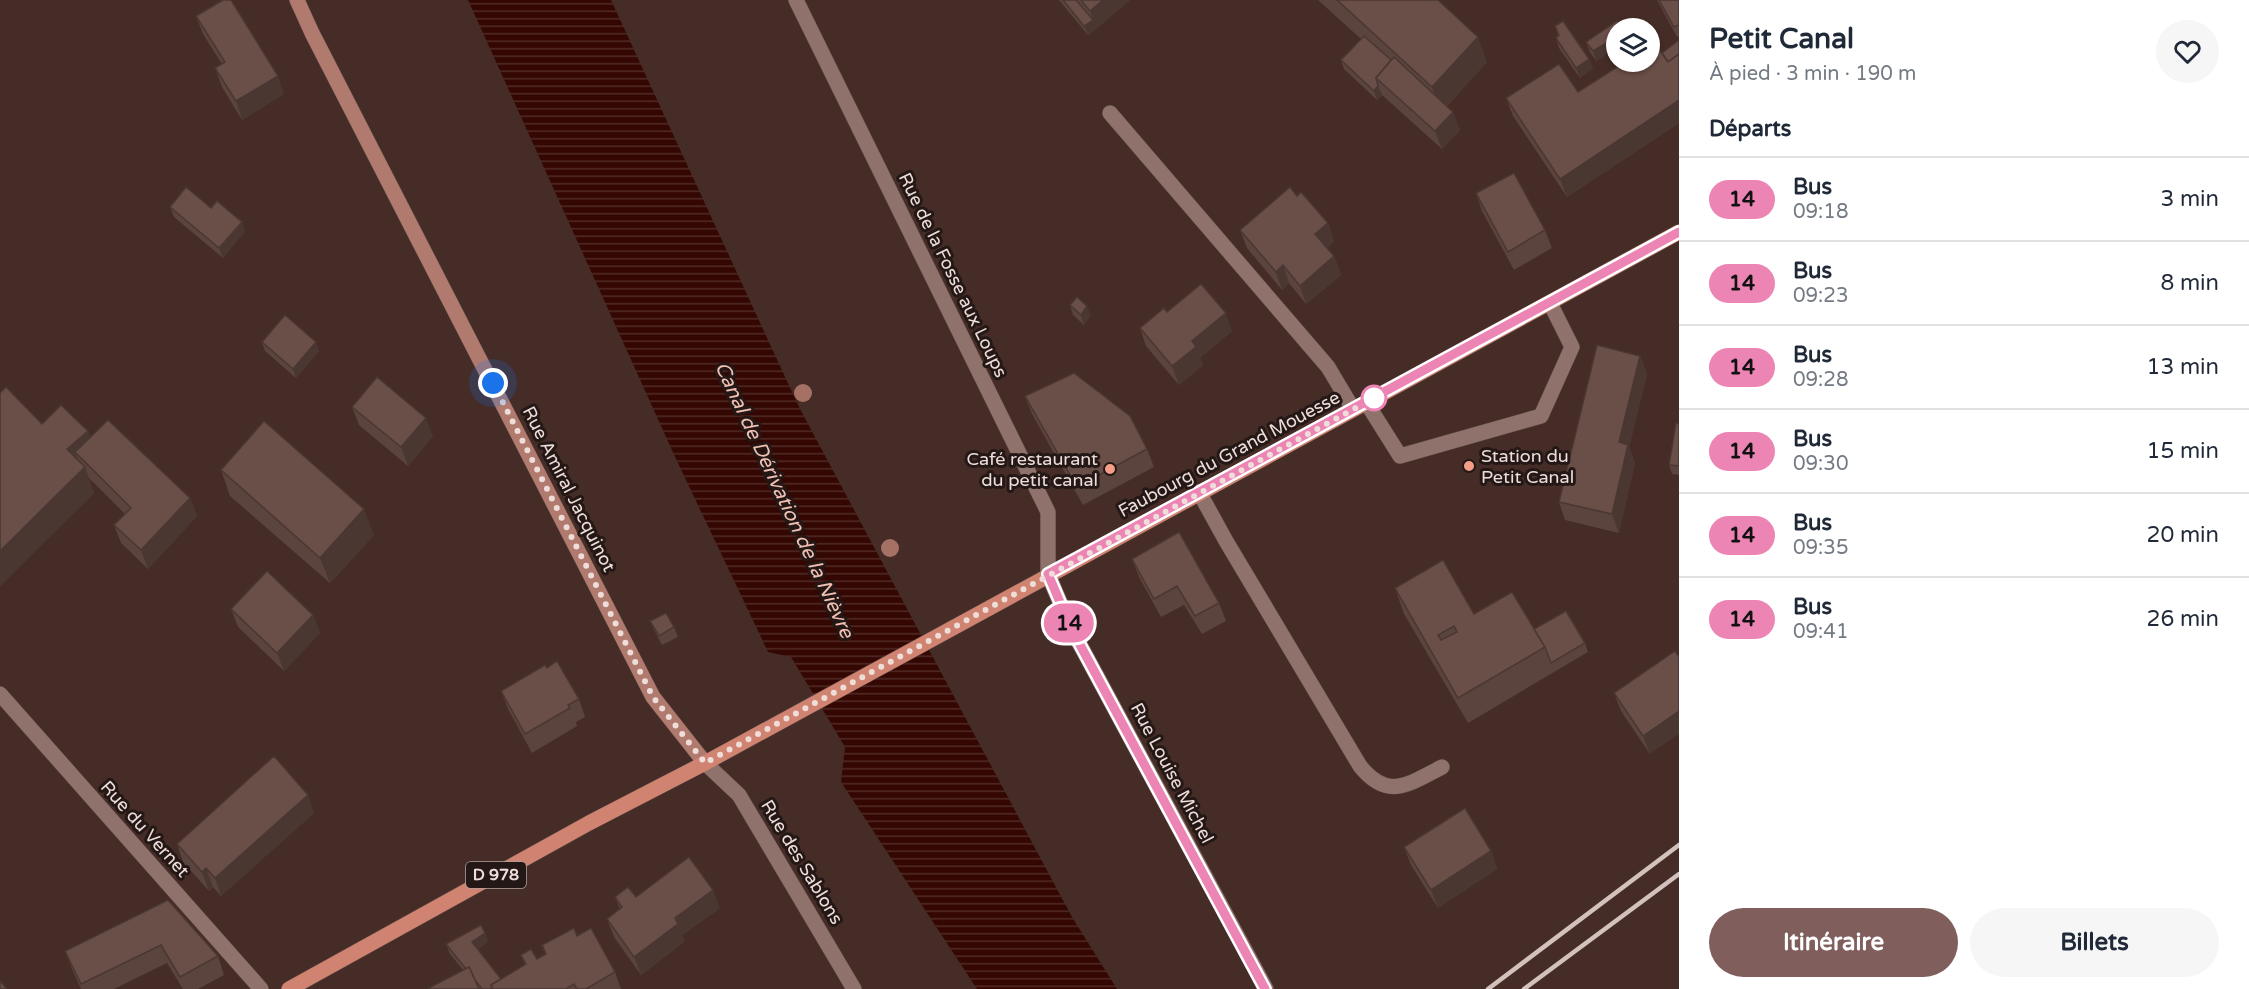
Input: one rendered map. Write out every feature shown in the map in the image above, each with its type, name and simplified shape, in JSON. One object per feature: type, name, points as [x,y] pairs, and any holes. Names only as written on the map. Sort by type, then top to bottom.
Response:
[{"type":"main road","name":"Rue Amiral Jacquinot","points":[[297,0],[653,697],[705,763]]},
{"type":"main road","name":"Faubourg du Grand Mouesse","points":[[705,763],[1679,232]]},
{"type":"main road","name":"D 978","points":[[289,989],[589,823],[705,763]]},
{"type":"street","name":"Rue de la Fosse aux Loups","points":[[796,0],[1048,512],[1048,574]]},
{"type":"street","points":[[1110,113],[1329,368],[1400,456],[1541,416],[1572,347],[1550,303]]},
{"type":"street","points":[[1199,492],[1354,756],[1370,779],[1382,786],[1395,788],[1409,784],[1442,767]]},
{"type":"street","name":"Rue Louise Michel","points":[[1048,574],[1071,628],[1266,989]]},
{"type":"street","name":"Rue du Vernet","points":[[0,694],[261,989]]},
{"type":"street","name":"Rue des Sablons","points":[[705,763],[739,795],[854,989]]},
{"type":"water","name":"Canal de Dérivation de la Nièvre","points":[[468,0],[611,0],[799,407],[1072,917],[1117,989],[977,989],[841,782],[845,747],[791,657],[768,652],[676,459]]},
{"type":"building","points":[[223,0],[231,0],[278,76],[236,101],[215,68],[225,62],[196,16]]},
{"type":"building","points":[[1063,0],[1076,0],[1093,20],[1084,26]]},
{"type":"building","points":[[1081,0],[1103,0],[1090,11]]},
{"type":"building","points":[[1337,0],[1438,0],[1478,37],[1432,87]]},
{"type":"building","points":[[1659,0],[1679,0],[1679,25],[1674,27]]},
{"type":"building","points":[[1563,21],[1589,59],[1576,68],[1556,38],[1559,35],[1555,26]]},
{"type":"building","points":[[1606,28],[1606,43],[1593,51],[1586,42]]},
{"type":"building","points":[[1364,36],[1391,60],[1376,78],[1378,86],[1374,91],[1341,60]]},
{"type":"building","points":[[1679,40],[1679,54],[1668,62],[1662,53]]},
{"type":"building","points":[[1660,51],[1668,62],[1679,54],[1679,100],[1560,179],[1506,98],[1559,64],[1578,92],[1609,72],[1660,72]]},
{"type":"building","points":[[1394,57],[1453,112],[1435,131],[1376,78]]},
{"type":"building","points":[[1514,173],[1545,230],[1508,252],[1476,193]]},
{"type":"building","points":[[186,187],[211,208],[217,201],[242,222],[219,248],[170,207]]},
{"type":"building","points":[[1290,187],[1297,196],[1301,192],[1328,223],[1315,234],[1334,256],[1300,286],[1283,265],[1276,272],[1240,230]]},
{"type":"building","points":[[1201,284],[1226,313],[1192,341],[1196,347],[1172,366],[1140,328],[1164,308],[1167,312]]},
{"type":"building","points":[[1077,297],[1087,306],[1081,315],[1070,305]]},
{"type":"building","points":[[285,315],[316,342],[293,369],[262,342]]},
{"type":"building","points":[[1597,345],[1640,356],[1619,442],[1628,445],[1612,514],[1559,502]]},
{"type":"building","points":[[1074,373],[1130,416],[1147,449],[1077,487],[1025,396]]},
{"type":"building","points":[[377,377],[426,418],[401,447],[352,407]]},
{"type":"building","points":[[6,387],[42,424],[61,405],[88,431],[67,449],[85,467],[0,551],[0,393]]},
{"type":"building","points":[[108,420],[190,498],[141,550],[114,525],[131,508],[75,452]]},
{"type":"building","points":[[264,421],[364,509],[320,558],[221,470]]},
{"type":"building","points":[[1676,423],[1679,424],[1679,466],[1669,465]]},
{"type":"building","points":[[1179,532],[1219,603],[1195,616],[1177,586],[1154,599],[1132,559]]},
{"type":"building","points":[[1443,560],[1474,614],[1512,592],[1545,647],[1458,698],[1395,588]],"holes":[[[1454,626],[1457,632],[1441,640],[1438,635]]]},
{"type":"building","points":[[267,571],[313,615],[277,653],[231,609]]},
{"type":"building","points":[[1566,611],[1585,643],[1551,663],[1534,629]]},
{"type":"building","points":[[666,613],[674,627],[659,636],[650,621]]},
{"type":"building","points":[[1675,651],[1679,657],[1679,711],[1643,736],[1614,693]]},
{"type":"building","points":[[557,661],[579,699],[568,705],[570,708],[525,734],[501,691],[545,665],[547,668]]},
{"type":"building","points":[[274,756],[308,795],[215,878],[206,868],[202,872],[177,844]]},
{"type":"building","points":[[1465,808],[1491,851],[1431,890],[1404,847]]},
{"type":"building","points":[[689,857],[713,890],[675,918],[678,924],[634,957],[607,919],[622,907],[615,897],[628,887],[636,897]]},
{"type":"building","points":[[168,900],[218,956],[180,977],[161,945],[81,984],[65,951]]},
{"type":"building","points":[[481,925],[485,933],[472,942],[501,979],[491,985],[492,989],[482,989],[469,967],[466,969],[446,944]]},
{"type":"building","points":[[574,928],[577,936],[591,928],[615,972],[586,989],[577,989],[574,984],[566,989],[493,989],[491,985],[526,964],[521,955],[531,949],[537,959],[546,954],[542,945]]},
{"type":"building","points":[[469,967],[479,989],[427,989]]},
{"type":"building","points":[[0,981],[7,989],[0,989]]},
{"type":"railway","points":[[1488,989],[1679,845]]},
{"type":"railway","points":[[1524,989],[1679,874]]},
{"type":"bus line","name":"14","points":[[1265,989],[1071,628],[1048,574],[1679,232]]},
{"type":"place","name":"Station du Petit Canal","points":[[1469,466]]},
{"type":"place","name":"Café restaurant du petit canal","points":[[1110,469]]},
{"type":"route","points":[[493,383],[653,697],[705,763],[1374,398]]}]
